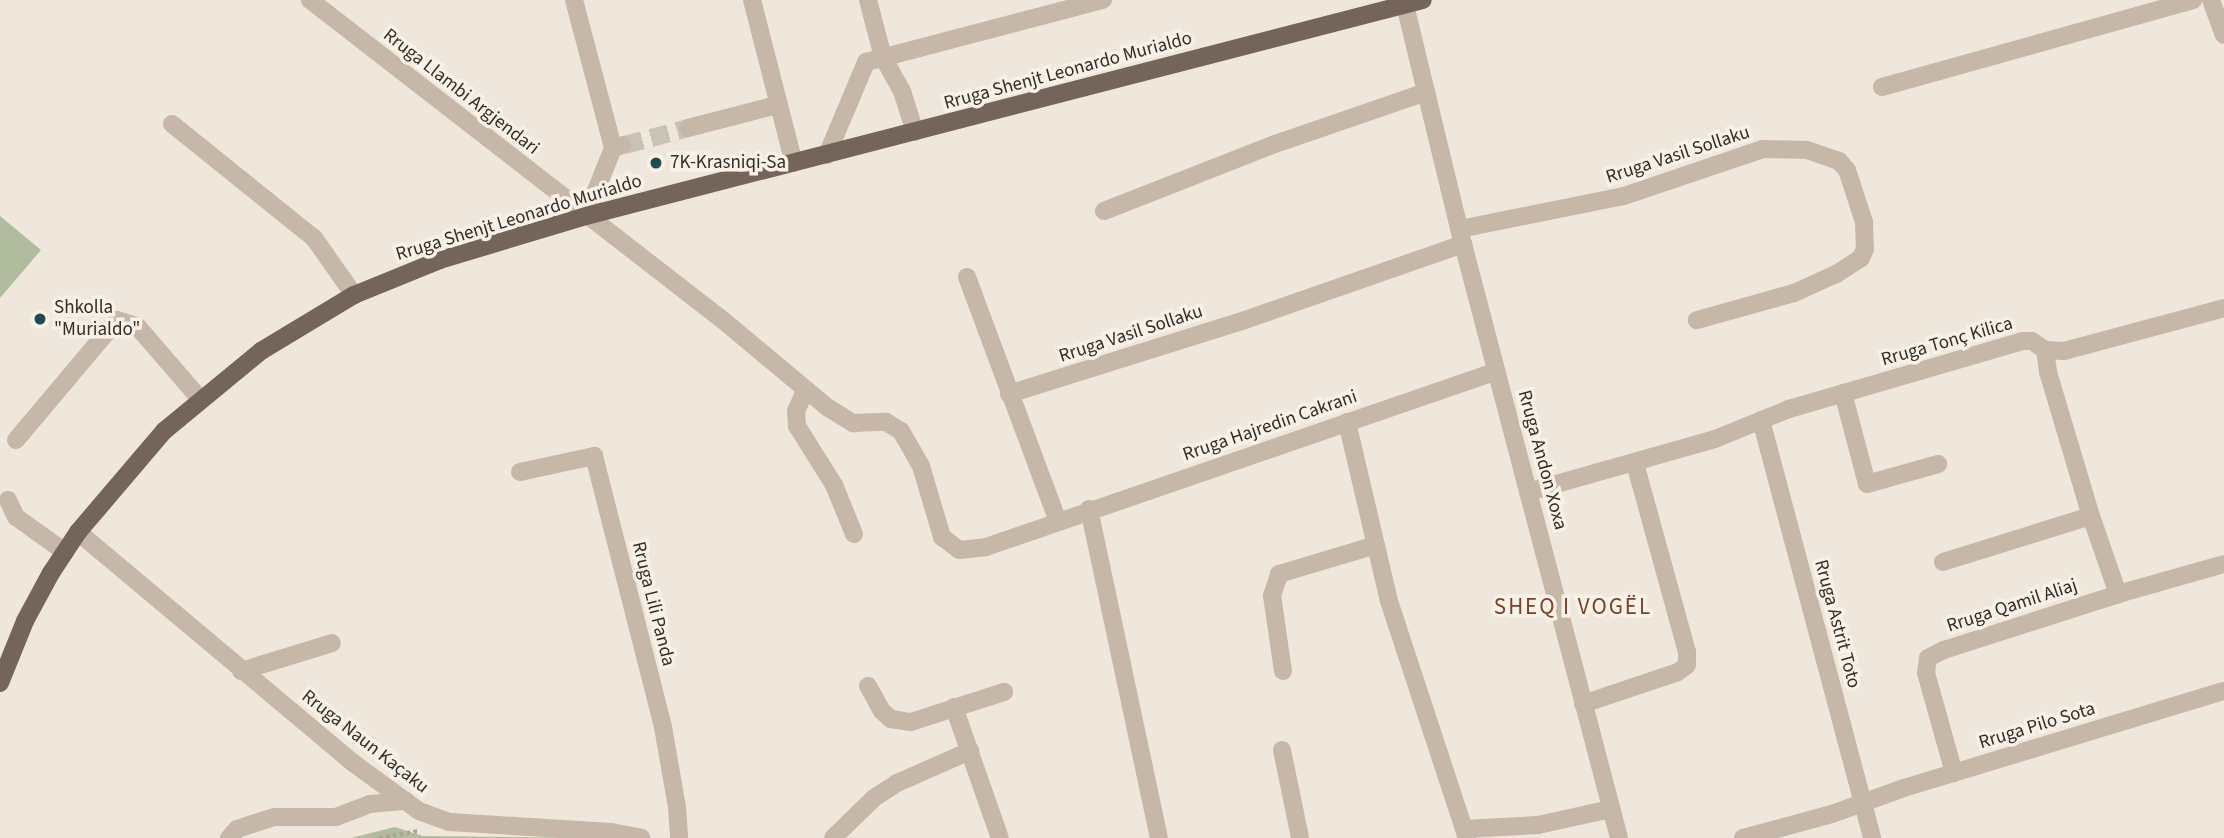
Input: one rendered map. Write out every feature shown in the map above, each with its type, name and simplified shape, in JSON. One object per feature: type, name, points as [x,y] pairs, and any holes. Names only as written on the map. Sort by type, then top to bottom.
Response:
[{"type":"main road","name":"Rruga Shenjt Leonardo Murialdo","points":[[0,683],[25,621],[78,532],[164,431],[261,351],[354,295],[440,260],[586,216],[1423,0]]},
{"type":"street","name":"Rruga Llambi Argjendari","points":[[310,0],[724,321],[806,391]]},
{"type":"street","points":[[574,0],[619,146],[586,216]]},
{"type":"street","points":[[752,0],[794,163]]},
{"type":"street","points":[[867,0],[883,57],[902,91],[915,132]]},
{"type":"street","points":[[827,155],[866,62],[1103,0]]},
{"type":"street","points":[[1882,87],[2193,0]]},
{"type":"street","points":[[2211,0],[2224,35]]},
{"type":"street","name":"Rruga Andon Xoxa","points":[[1405,5],[1462,236],[1619,838]]},
{"type":"street","points":[[1104,211],[1275,144],[1426,92]]},
{"type":"street","points":[[688,128],[778,105]]},
{"type":"street","points":[[172,124],[314,238],[354,295]]},
{"type":"street","name":"Rruga Vasil Sollaku","points":[[1009,394],[1245,320],[1462,236],[1624,196],[1763,149],[1807,150],[1839,161],[1846,170],[1864,222],[1865,249],[1861,258],[1854,265],[1794,292],[1697,320]]},
{"type":"street","points":[[967,277],[1058,522]]},
{"type":"street","name":"Rruga Tonç Kilica","points":[[1528,492],[1715,439],[1761,420],[1843,393],[2023,341],[2032,341],[2045,350],[2064,351],[2224,307]]},
{"type":"street","points":[[16,440],[117,320],[136,326],[200,399]]},
{"type":"street","points":[[2045,350],[2091,516],[2118,594]]},
{"type":"street","name":"Rruga Hajredin Cakrani","points":[[806,391],[853,423],[886,422],[901,430],[915,450],[938,527],[950,547],[971,550],[1497,371]]},
{"type":"street","points":[[806,391],[796,411],[797,426],[834,485],[854,534]]},
{"type":"street","points":[[1843,393],[1867,484],[1938,464]]},
{"type":"street","name":"Rruga Astrit Toto","points":[[1761,420],[1872,838]]},
{"type":"street","points":[[1347,422],[1404,649],[1466,834],[1538,825],[1611,809]]},
{"type":"street","name":"Rruga Lili Panda","points":[[520,472],[594,456],[663,727],[677,807],[679,838]]},
{"type":"street","points":[[1583,704],[1678,672],[1687,665],[1687,652],[1635,463]]},
{"type":"street","points":[[8,500],[16,517],[65,552]]},
{"type":"street","points":[[1089,509],[1159,838]]},
{"type":"street","points":[[1943,562],[2091,516]]},
{"type":"street","name":"Rruga Naun Kaçaku","points":[[78,532],[352,762],[419,811],[449,822],[611,832],[641,838]]},
{"type":"street","points":[[1283,671],[1272,596],[1279,575],[1376,545]]},
{"type":"street","name":"Rruga Qamil Aliaj","points":[[1954,773],[1926,673],[1928,658],[1944,650],[2118,594],[2224,564]]},
{"type":"street","points":[[241,671],[332,643]]},
{"type":"street","points":[[868,686],[882,711],[891,719],[902,722],[923,720],[954,707],[1004,692]]},
{"type":"street","name":"Rruga Pilo Sota","points":[[1746,838],[2224,691]]},
{"type":"street","points":[[954,707],[1000,838]]},
{"type":"street","points":[[1282,750],[1300,838]]},
{"type":"street","points":[[833,838],[874,798],[897,783],[970,751]]},
{"type":"street","points":[[229,838],[237,829],[274,817],[336,817],[370,804],[405,801]]},
{"type":"green space","points":[[0,216],[41,250],[0,298]]},
{"type":"green space","points":[[395,827],[423,836],[613,838],[351,838]]},
{"type":"tunnel","points":[[625,145],[688,128]]},
{"type":"place","name":"7K-Krasniqi-Sa","points":[[656,163]]},
{"type":"place","name":"Shkolla \"Murialdo\"","points":[[40,319]]},
{"type":"district","name":"SHEQ I VOGËL","points":[[1573,607]]}]
